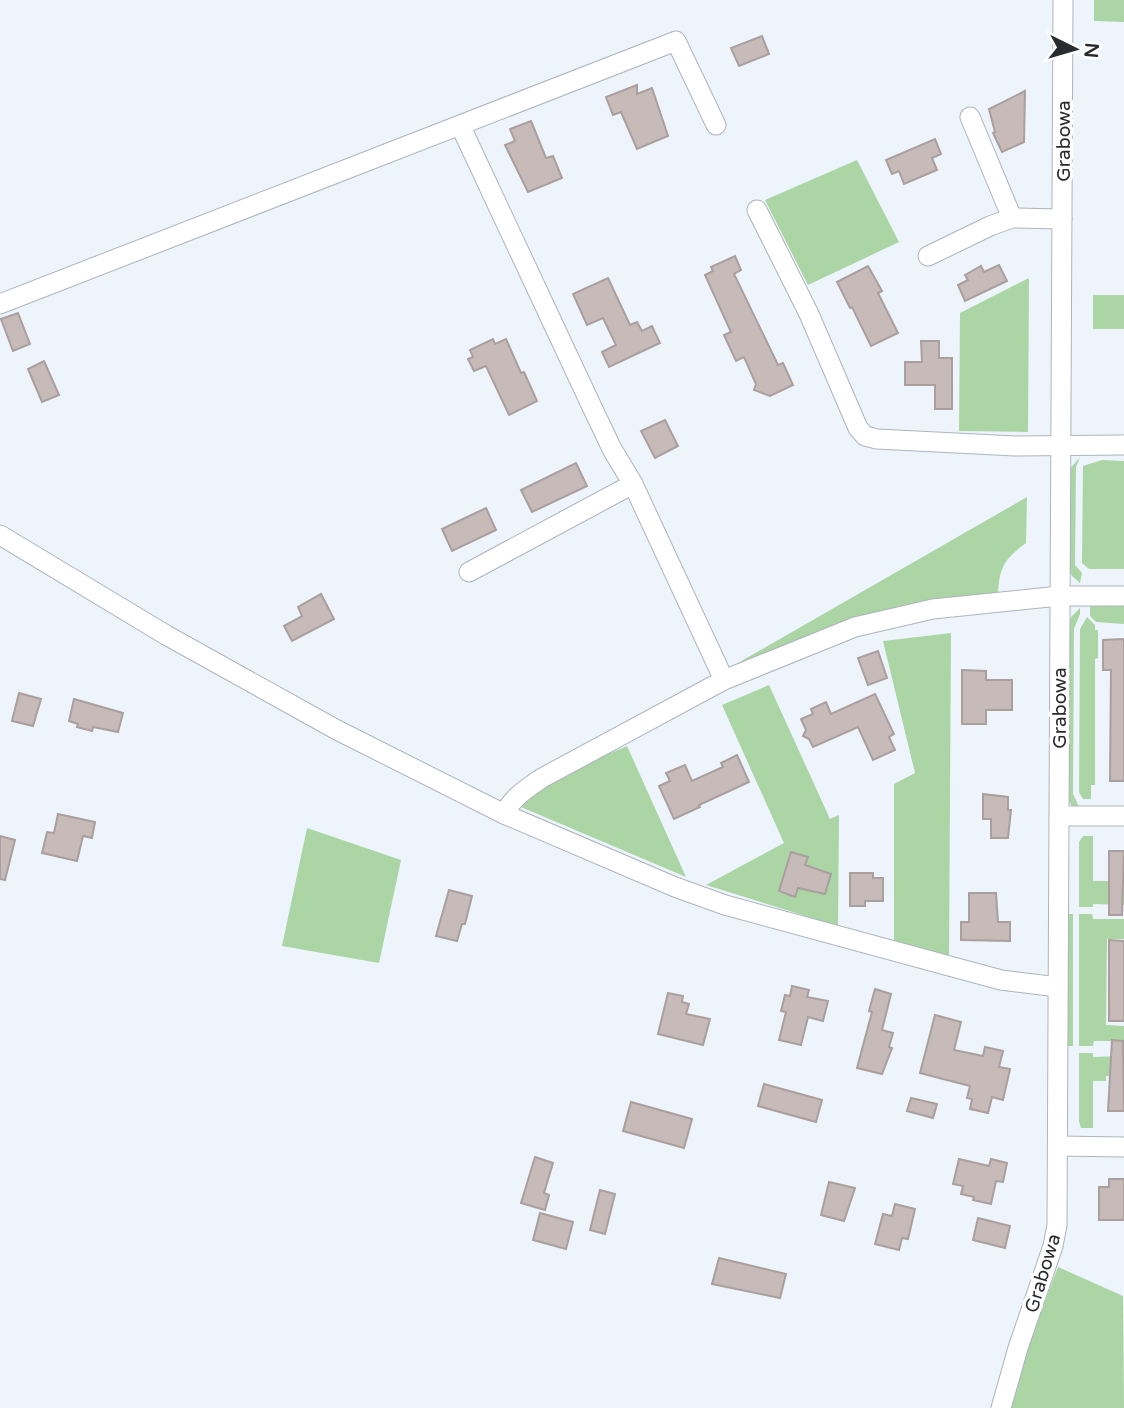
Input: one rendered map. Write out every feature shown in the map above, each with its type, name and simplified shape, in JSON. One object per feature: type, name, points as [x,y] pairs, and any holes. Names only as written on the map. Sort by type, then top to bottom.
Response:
[{"type":"street","name":"Grabowa","points":[[1001,1408],[1055,1239],[1058,1146],[1063,0]]},
{"type":"street","points":[[0,304],[461,127],[676,41],[716,125]]},
{"type":"street","points":[[970,117],[1012,218]]},
{"type":"street","points":[[461,127],[724,680]]},
{"type":"street","points":[[757,210],[809,314],[858,428],[865,436],[877,439],[1015,446],[1124,445]]},
{"type":"street","points":[[928,256],[1012,218],[1062,219]]},
{"type":"street","points":[[469,572],[633,484]]},
{"type":"street","points":[[0,534],[166,635],[314,718],[503,814],[675,887],[725,905],[1002,980],[1058,987]]},
{"type":"street","points":[[503,814],[510,802],[542,778],[724,680],[825,638],[882,619],[933,609],[1059,596],[1124,596]]},
{"type":"street","points":[[1059,816],[1124,816]]},
{"type":"street","points":[[1058,1146],[1124,1147]]},
{"type":"green space","points":[[1094,0],[1124,0],[1124,22],[1094,21]]},
{"type":"green space","points":[[857,160],[899,242],[808,285],[765,200]]},
{"type":"green space","points":[[1029,278],[1028,432],[959,431],[960,313]]},
{"type":"green space","points":[[1093,295],[1124,295],[1124,329],[1093,329]]},
{"type":"green space","points":[[1080,457],[1076,467],[1075,565],[1082,573],[1080,583],[1072,576],[1068,567],[1070,469]]},
{"type":"green space","points":[[1102,460],[1124,461],[1124,569],[1089,569],[1082,563],[1083,466]]},
{"type":"green space","points":[[1027,497],[1026,543],[1007,560],[1001,572],[998,597],[900,607],[738,670],[731,667]]},
{"type":"green space","points":[[1090,605],[1124,606],[1124,624],[1096,622],[1090,616]]},
{"type":"green space","points":[[1080,608],[1074,629],[1073,794],[1080,809],[1072,806],[1067,798],[1068,627],[1071,617]]},
{"type":"green space","points":[[1087,617],[1095,625],[1095,630],[1098,630],[1098,658],[1095,659],[1095,785],[1091,785],[1091,799],[1083,799],[1079,792],[1080,629]]},
{"type":"green space","points":[[951,633],[949,961],[894,944],[894,784],[915,773],[883,641]]},
{"type":"green space","points":[[769,685],[830,819],[839,815],[838,926],[706,885],[784,843],[722,705]]},
{"type":"green space","points":[[627,746],[686,877],[521,807],[519,799],[548,780]]},
{"type":"green space","points":[[307,828],[401,860],[379,963],[282,946]]},
{"type":"green space","points":[[1083,836],[1093,836],[1093,881],[1108,881],[1108,888],[1124,888],[1124,905],[1093,904],[1093,907],[1079,907],[1079,842]]},
{"type":"green space","points":[[1067,914],[1073,914],[1073,1046],[1066,1046]]},
{"type":"green space","points":[[1079,914],[1092,914],[1093,919],[1124,919],[1124,939],[1107,939],[1106,1025],[1124,1026],[1124,1041],[1094,1041],[1093,1046],[1079,1046]]},
{"type":"green space","points":[[1079,1053],[1093,1053],[1093,1057],[1124,1056],[1124,1076],[1106,1076],[1106,1081],[1093,1081],[1093,1128],[1081,1128],[1079,1121]]},
{"type":"green space","points":[[1058,1267],[1123,1296],[1124,1408],[1011,1408],[1027,1348]]},
{"type":"building","points":[[762,36],[769,54],[739,66],[731,48]]},
{"type":"building","points":[[637,85],[637,94],[652,88],[668,136],[637,149],[621,112],[613,115],[606,97]]},
{"type":"building","points":[[1025,91],[1024,142],[1002,152],[993,133],[995,132],[989,109]]},
{"type":"building","points":[[531,121],[546,158],[553,156],[562,178],[528,192],[505,145],[515,141],[510,129]]},
{"type":"building","points":[[935,139],[941,154],[932,158],[937,170],[904,184],[899,171],[892,174],[886,160]]},
{"type":"building","points":[[735,256],[741,270],[734,274],[778,365],[783,363],[793,385],[770,396],[754,390],[756,384],[744,357],[736,361],[724,335],[731,332],[705,275],[713,271],[711,267]]},
{"type":"building","points":[[999,265],[1007,281],[965,301],[958,285],[968,280],[965,275],[981,266],[984,272]]},
{"type":"building","points":[[868,266],[882,291],[878,293],[898,333],[871,346],[837,282]]},
{"type":"building","points":[[608,278],[630,325],[637,322],[642,331],[652,326],[660,343],[609,367],[602,352],[616,345],[603,318],[587,325],[573,294]]},
{"type":"building","points":[[18,313],[30,344],[13,351],[1,319]]},
{"type":"building","points":[[493,339],[495,344],[506,339],[537,401],[509,415],[486,366],[474,371],[468,359],[473,357],[470,350]]},
{"type":"building","points":[[921,341],[939,341],[939,358],[952,358],[952,409],[935,409],[935,385],[905,385],[905,362],[922,362]]},
{"type":"building","points":[[44,361],[59,395],[42,402],[28,369]]},
{"type":"building","points":[[665,420],[678,446],[655,458],[641,431]]},
{"type":"building","points":[[576,463],[587,486],[532,512],[521,490]]},
{"type":"building","points":[[486,508],[496,530],[452,551],[442,529]]},
{"type":"building","points":[[321,594],[334,619],[292,641],[284,626],[302,616],[298,607]]},
{"type":"building","points":[[1124,639],[1124,781],[1110,781],[1111,670],[1103,670],[1103,640]]},
{"type":"building","points":[[878,651],[887,678],[868,685],[858,658]]},
{"type":"building","points":[[962,670],[986,671],[986,680],[1012,680],[1012,710],[986,710],[986,724],[962,724]]},
{"type":"building","points":[[19,693],[41,699],[33,726],[12,721]]},
{"type":"building","points":[[875,694],[894,734],[889,737],[895,750],[873,760],[858,727],[813,747],[809,739],[803,736],[806,730],[801,719],[813,714],[811,709],[826,702],[831,714]]},
{"type":"building","points":[[74,699],[123,713],[118,732],[93,727],[92,731],[77,727],[78,724],[69,721]]},
{"type":"building","points":[[737,755],[749,782],[674,819],[659,786],[670,781],[666,773],[685,765],[692,781],[723,767],[721,763]]},
{"type":"building","points":[[983,794],[1008,797],[1008,810],[1011,810],[1008,838],[991,838],[991,819],[983,819]]},
{"type":"building","points":[[58,814],[95,822],[92,838],[83,836],[77,861],[42,853],[47,832],[54,833]]},
{"type":"building","points":[[0,836],[15,840],[5,880],[0,879]]},
{"type":"building","points":[[1109,851],[1124,851],[1122,915],[1109,915]]},
{"type":"building","points":[[791,852],[808,857],[805,865],[831,874],[825,894],[798,888],[795,897],[779,891]]},
{"type":"building","points":[[850,873],[873,873],[873,878],[883,878],[883,901],[865,901],[865,906],[850,906]]},
{"type":"building","points":[[449,890],[472,896],[465,924],[462,924],[457,941],[436,936]]},
{"type":"building","points":[[969,893],[996,893],[998,922],[1010,922],[1010,941],[961,940],[961,922],[969,922]]},
{"type":"building","points":[[1109,940],[1124,941],[1124,1021],[1109,1021]]},
{"type":"building","points":[[792,986],[809,990],[807,997],[828,1001],[823,1021],[808,1017],[801,1045],[779,1040],[786,1012],[781,1011],[785,995],[790,996]]},
{"type":"building","points":[[875,989],[891,994],[882,1030],[893,1033],[889,1047],[892,1048],[882,1074],[857,1068],[872,1012],[869,1011]]},
{"type":"building","points":[[668,993],[683,996],[682,1002],[689,1004],[686,1014],[710,1019],[703,1045],[658,1034]]},
{"type":"building","points":[[935,1015],[961,1022],[954,1050],[983,1056],[985,1047],[1003,1051],[999,1067],[1010,1069],[1003,1100],[992,1097],[988,1113],[970,1109],[972,1099],[967,1098],[970,1086],[920,1073]]},
{"type":"building","points":[[1112,1040],[1123,1041],[1124,1111],[1108,1111]]},
{"type":"building","points":[[764,1084],[822,1100],[816,1122],[758,1106]]},
{"type":"building","points":[[911,1098],[937,1104],[933,1118],[907,1111]]},
{"type":"building","points":[[631,1102],[692,1119],[684,1148],[623,1131]]},
{"type":"building","points":[[535,1157],[553,1163],[544,1193],[549,1195],[545,1210],[521,1203]]},
{"type":"building","points":[[959,1159],[989,1166],[991,1159],[1007,1163],[1003,1182],[996,1181],[991,1204],[961,1194],[963,1186],[953,1184]]},
{"type":"building","points":[[1109,1179],[1124,1179],[1124,1220],[1099,1220],[1099,1187],[1109,1187]]},
{"type":"building","points":[[829,1182],[855,1188],[844,1221],[821,1215]]},
{"type":"building","points":[[600,1190],[615,1194],[605,1234],[590,1230]]},
{"type":"building","points":[[895,1204],[915,1209],[908,1239],[902,1238],[899,1250],[875,1244],[883,1214],[892,1216]]},
{"type":"building","points":[[540,1213],[573,1222],[566,1249],[533,1240]]},
{"type":"building","points":[[978,1218],[1010,1226],[1005,1248],[973,1240]]},
{"type":"building","points":[[719,1258],[786,1274],[780,1298],[712,1284]]}]
